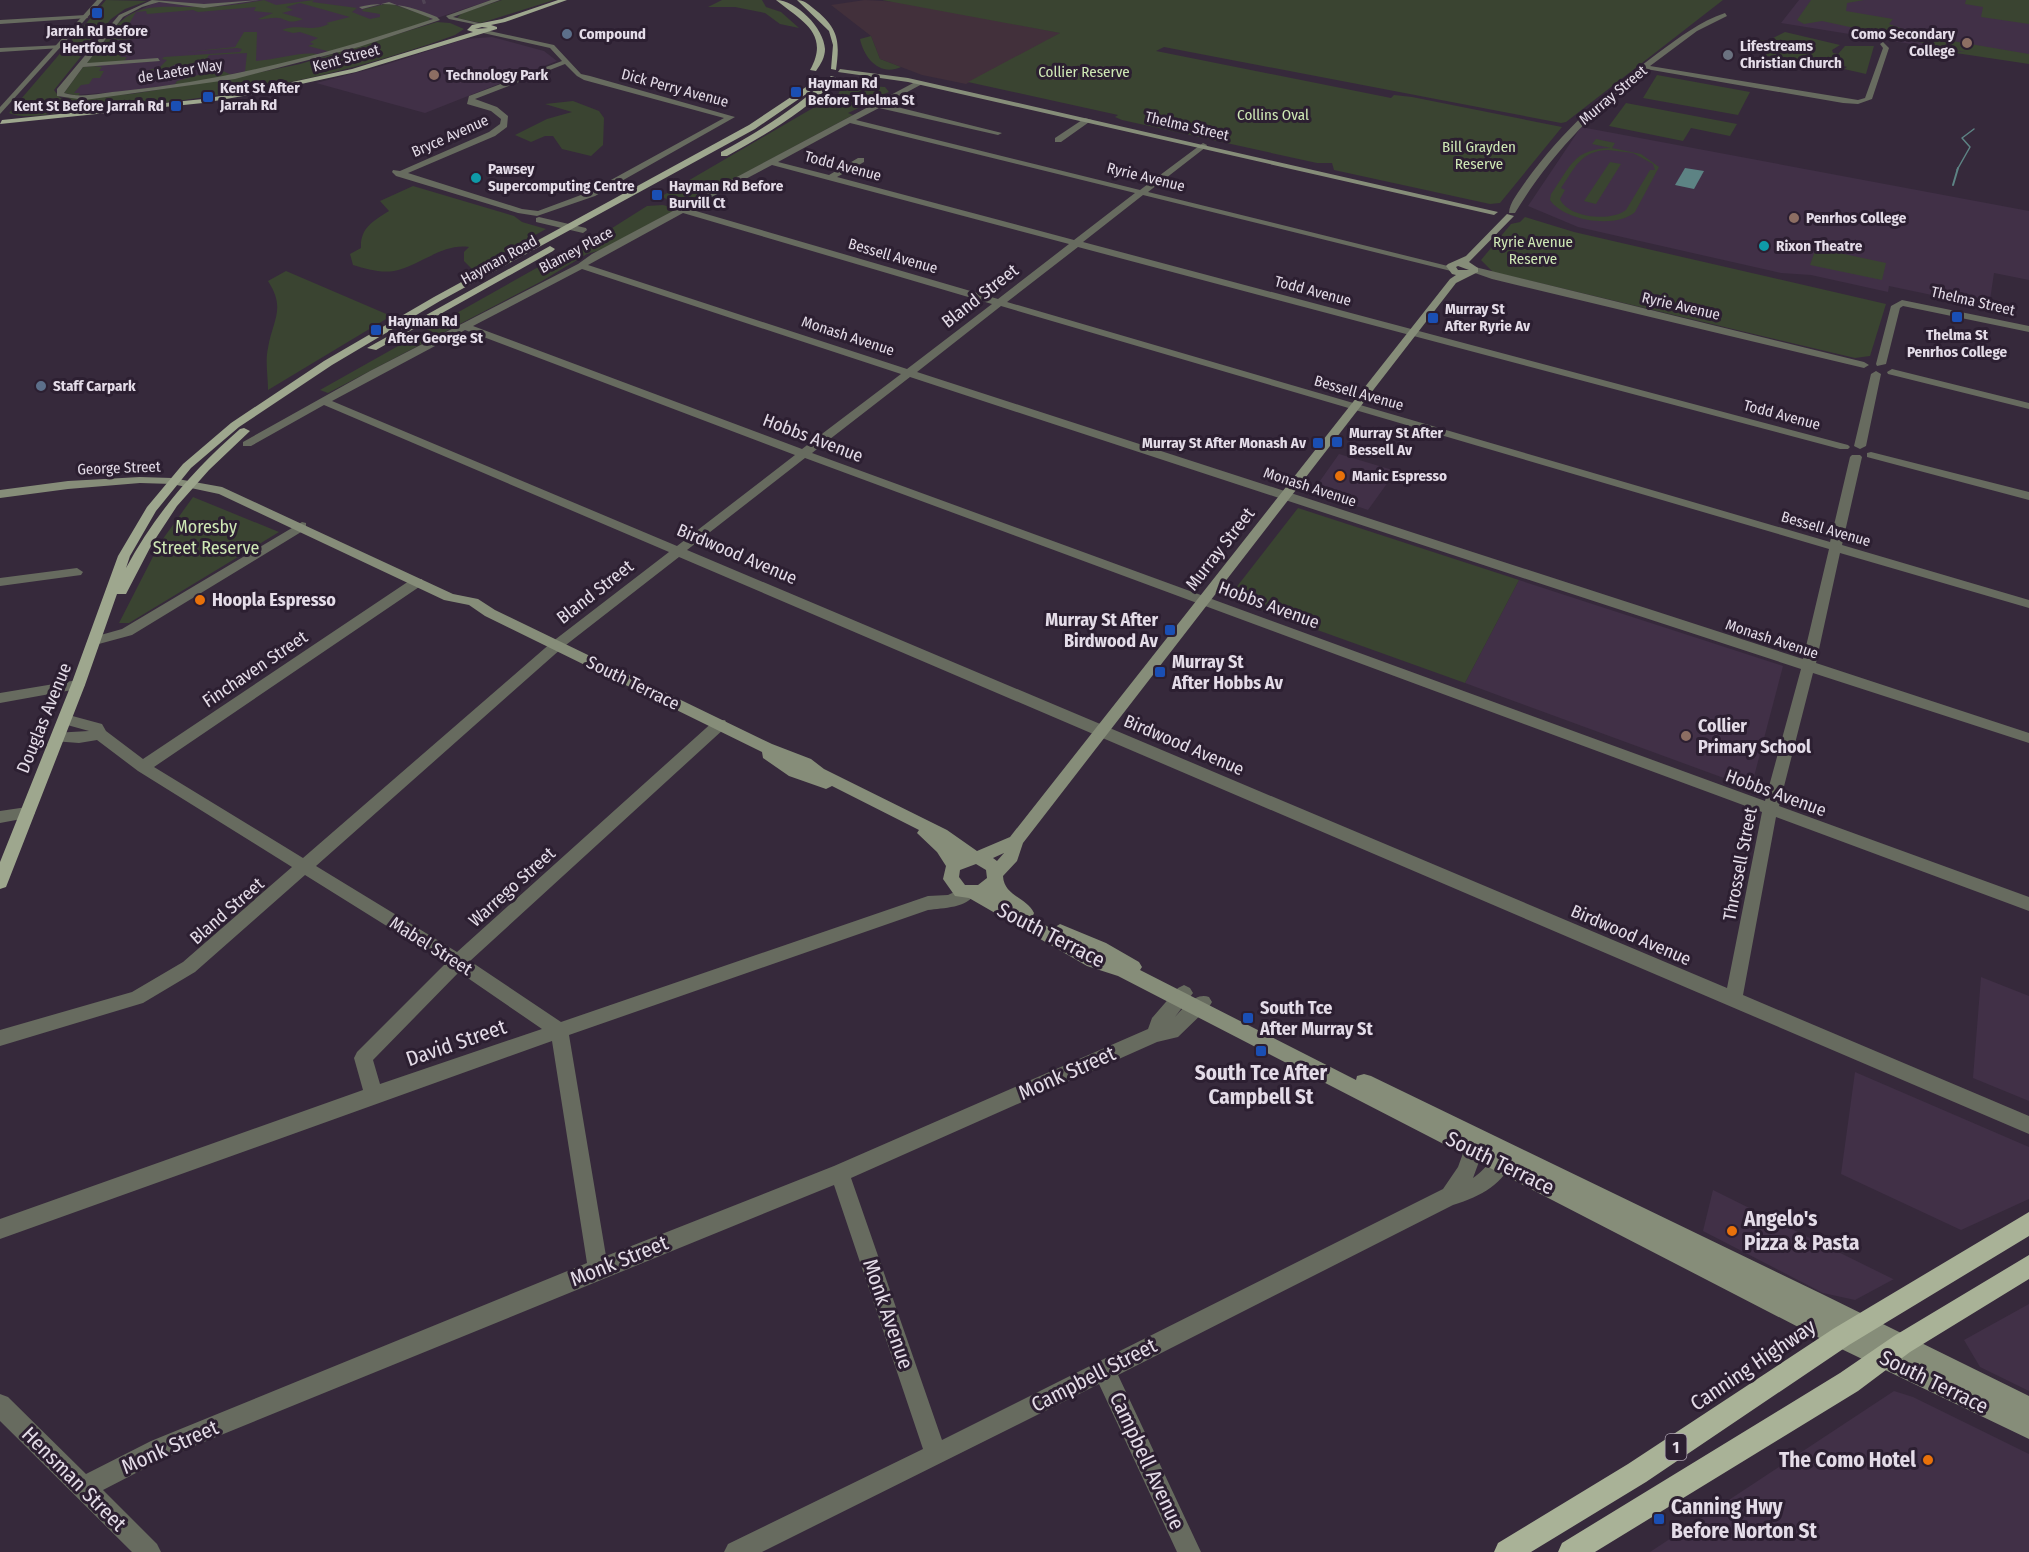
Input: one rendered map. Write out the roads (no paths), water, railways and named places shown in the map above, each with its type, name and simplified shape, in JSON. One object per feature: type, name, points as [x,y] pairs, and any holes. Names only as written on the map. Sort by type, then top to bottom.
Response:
[{"type":"highway","name":"Canning Highway","points":[[1507,1552],[1637,1473],[1841,1337],[2029,1223]]},
{"type":"highway","name":"1","points":[[1586,1548],[1839,1388],[1893,1350],[2029,1266]]},
{"type":"main road","name":"Kent Street","points":[[3,118],[97,112],[203,101],[283,87],[354,71],[423,50],[564,0]]},
{"type":"main road","name":"Hayman Road","points":[[193,480],[248,427],[302,388],[578,227],[592,214],[773,114],[809,88],[812,73],[821,58],[818,34],[806,18],[779,0]]},
{"type":"main road","points":[[797,0],[818,14],[831,30],[836,44],[832,60],[836,74]]},
{"type":"main road","name":"Kent Street","points":[[494,29],[531,11]]},
{"type":"main road","name":"Kent Street","points":[[423,50],[470,29]]},
{"type":"main road","points":[[470,29],[494,29]]},
{"type":"main road","points":[[812,73],[836,74]]},
{"type":"main road","points":[[717,158],[768,130],[797,110],[836,74]]},
{"type":"main road","name":"Thelma Street","points":[[836,74],[920,82],[1511,213]]},
{"type":"main road","name":"Hayman Road","points":[[176,477],[235,425],[328,363],[578,227],[666,185]]},
{"type":"main road","points":[[1494,228],[1497,210]]},
{"type":"main road","name":"Murray Street","points":[[995,876],[1011,856],[1016,841],[1494,228],[1511,213]]},
{"type":"main road","points":[[543,216],[592,214]]},
{"type":"main road","name":"George Street","points":[[0,494],[68,485],[176,477],[193,480],[222,491]]},
{"type":"main road","name":"Douglas Avenue","points":[[0,882],[96,638],[124,556],[142,523],[176,477]]},
{"type":"main road","name":"Douglas Avenue","points":[[96,638],[148,537],[193,480]]},
{"type":"main road","name":"South Terrace","points":[[222,491],[302,526],[449,597],[464,610],[485,616],[554,647],[718,727],[773,756],[794,772],[836,787],[921,831],[943,848],[952,873]]},
{"type":"main road","name":"South Terrace","points":[[718,727],[806,763],[819,773],[941,834],[976,857]]},
{"type":"main road","name":"Murray Street","points":[[976,857],[1016,841]]},
{"type":"main road","points":[[976,857],[990,862],[995,876],[987,890],[970,893],[956,888],[952,873],[962,860],[976,857]]},
{"type":"main road","name":"South Terrace","points":[[995,876],[1002,895],[1021,911],[1100,948],[1182,996]]},
{"type":"main road","name":"South Terrace","points":[[970,893],[1093,961],[1123,970],[1182,996],[1475,1144],[1863,1324],[1893,1350],[2029,1428]]},
{"type":"main road","name":"South Terrace","points":[[1505,1158],[1841,1337],[1893,1350],[2029,1408]]},
{"type":"street","points":[[3,118],[15,100],[100,0]]},
{"type":"street","points":[[156,1],[204,6],[256,0]]},
{"type":"street","points":[[275,0],[287,2]]},
{"type":"street","points":[[362,7],[389,0],[426,14],[442,17],[470,29]]},
{"type":"street","name":"de Laeter Way","points":[[156,1],[125,13],[60,94],[81,97],[158,90],[357,47],[493,0]]},
{"type":"street","points":[[403,6],[422,1]]},
{"type":"street","name":"Murray Street","points":[[1511,213],[1520,196],[1581,120],[1646,67],[1711,19],[1725,15]]},
{"type":"street","points":[[0,22],[86,17]]},
{"type":"street","name":"Dick Perry Avenue","points":[[442,17],[552,46],[579,75],[586,78],[731,117],[592,194],[543,216]]},
{"type":"street","name":"Dick Perry Avenue","points":[[494,29],[503,34]]},
{"type":"street","points":[[1646,67],[1842,101],[1862,102],[1868,99],[1884,56],[1886,48],[1883,44]]},
{"type":"street","points":[[0,50],[60,46]]},
{"type":"street","points":[[81,65],[158,60]]},
{"type":"street","name":"Bryce Avenue","points":[[543,216],[394,172],[492,134],[504,125],[505,118],[501,114],[470,102],[471,98],[567,61]]},
{"type":"street","name":"Blamey Place","points":[[247,444],[920,82]]},
{"type":"street","points":[[878,105],[998,133]]},
{"type":"street","points":[[1058,140],[1088,120]]},
{"type":"street","name":"Ryrie Avenue","points":[[849,121],[1864,365],[1868,363],[1878,369]]},
{"type":"street","name":"Bland Street","points":[[0,1038],[137,998],[189,967],[554,647],[1203,145]]},
{"type":"street","points":[[830,178],[861,160]]},
{"type":"street","name":"Todd Avenue","points":[[773,163],[1844,447],[1846,452],[1862,452]]},
{"type":"street","name":"Murray Street","points":[[1497,210],[1520,196]]},
{"type":"street","name":"Bessell Avenue","points":[[682,210],[2029,604]]},
{"type":"street","points":[[543,216],[578,227]]},
{"type":"street","points":[[543,216],[578,227]]},
{"type":"street","name":"Monash Avenue","points":[[581,266],[2029,738]]},
{"type":"street","name":"Thelma Street","points":[[1910,302],[2029,329]]},
{"type":"street","name":"Throssell Street","points":[[1733,1000],[1770,810],[1862,452],[1878,369],[1896,306],[1910,302]]},
{"type":"street","name":"Hobbs Avenue","points":[[464,326],[804,454],[2029,904]]},
{"type":"street","points":[[1878,369],[2029,406]]},
{"type":"street","name":"Birdwood Avenue","points":[[324,401],[2029,1125]]},
{"type":"street","points":[[1862,452],[2029,496]]},
{"type":"street","points":[[96,638],[127,632],[302,526]]},
{"type":"street","points":[[0,582],[77,572]]},
{"type":"street","name":"Finchaven Street","points":[[143,767],[417,582]]},
{"type":"street","points":[[0,698],[78,685]]},
{"type":"street","name":"Mabel Street","points":[[65,719],[97,728],[100,734],[143,767],[458,962],[559,1031]]},
{"type":"street","name":"Warrego Street","points":[[374,1095],[363,1058],[458,962],[718,727]]},
{"type":"street","points":[[58,737],[79,738],[100,734]]},
{"type":"street","points":[[0,817],[27,813]]},
{"type":"street","name":"David Street","points":[[928,903],[952,873]]},
{"type":"street","name":"David Street","points":[[0,1229],[374,1095],[928,903],[950,901],[970,893]]},
{"type":"street","points":[[1155,1034],[1158,1024],[1182,996]]},
{"type":"street","name":"Monk Street","points":[[83,1488],[159,1449],[598,1269],[840,1173],[1155,1034],[1172,1031],[1200,1005]]},
{"type":"street","points":[[559,1031],[598,1269]]},
{"type":"street","points":[[1450,1196],[1466,1172],[1475,1144]]},
{"type":"street","name":"Campbell Street","points":[[736,1552],[936,1455],[1450,1196],[1473,1190],[1505,1158]]},
{"type":"street","name":"Monk Avenue","points":[[840,1173],[936,1455]]},
{"type":"street","name":"Campbell Avenue","points":[[1104,1370],[1189,1552]]},
{"type":"street","name":"Hensman Street","points":[[0,1405],[149,1552]]},
{"type":"waterway","points":[[1958,168],[1970,147],[1962,138],[1974,129]]},
{"type":"waterway","points":[[1953,185],[1958,168]]},
{"type":"place","name":"Jarrah Rd Before Hertford St","points":[[97,13]]},
{"type":"place","name":"Compound","points":[[567,34]]},
{"type":"place","name":"Como Secondary College","points":[[1967,43]]},
{"type":"place","name":"Lifestreams Christian Church","points":[[1728,55]]},
{"type":"place","name":"Technology Park","points":[[434,75]]},
{"type":"place","name":"Hayman Rd Before Thelma St","points":[[796,92]]},
{"type":"place","name":"Kent St After Jarrah Rd","points":[[208,97]]},
{"type":"place","name":"Kent St Before Jarrah Rd","points":[[176,106]]},
{"type":"place","name":"Pawsey Supercomputing Centre","points":[[476,178]]},
{"type":"place","name":"Hayman Rd Before Burvill Ct","points":[[657,195]]},
{"type":"place","name":"Penrhos College","points":[[1794,218]]},
{"type":"place","name":"Rixon Theatre","points":[[1764,246]]},
{"type":"place","name":"Thelma St Penrhos College","points":[[1957,317]]},
{"type":"place","name":"Murray St After Ryrie Av","points":[[1433,318]]},
{"type":"place","name":"Hayman Rd After George St","points":[[376,330]]},
{"type":"place","name":"Staff Carpark","points":[[41,386]]},
{"type":"place","name":"Murray St After Bessell Av","points":[[1337,442]]},
{"type":"place","name":"Murray St After Monash Av","points":[[1318,443]]},
{"type":"place","name":"Manic Espresso","points":[[1340,476]]},
{"type":"place","name":"Hoopla Espresso","points":[[200,600]]},
{"type":"place","name":"Murray St After Birdwood Av","points":[[1170,630]]},
{"type":"place","name":"Murray St After Hobbs Av","points":[[1160,672]]},
{"type":"place","name":"Collier Primary School","points":[[1686,736]]},
{"type":"place","name":"South Tce After Murray St","points":[[1248,1018]]},
{"type":"place","name":"South Tce After Campbell St","points":[[1261,1051]]},
{"type":"place","name":"Angelo's Pizza & Pasta","points":[[1732,1231]]},
{"type":"place","name":"The Como Hotel","points":[[1928,1460]]},
{"type":"place","name":"Canning Hwy Before Norton St","points":[[1659,1519]]},
{"type":"park label","name":"Collier Reserve","points":[[1084,72]]},
{"type":"park label","name":"Collins Oval","points":[[1273,115]]},
{"type":"park label","name":"Bill Grayden Reserve","points":[[1479,156]]},
{"type":"park label","name":"Ryrie Avenue Reserve","points":[[1533,250]]},
{"type":"park label","name":"Moresby Street Reserve","points":[[206,537]]}]
